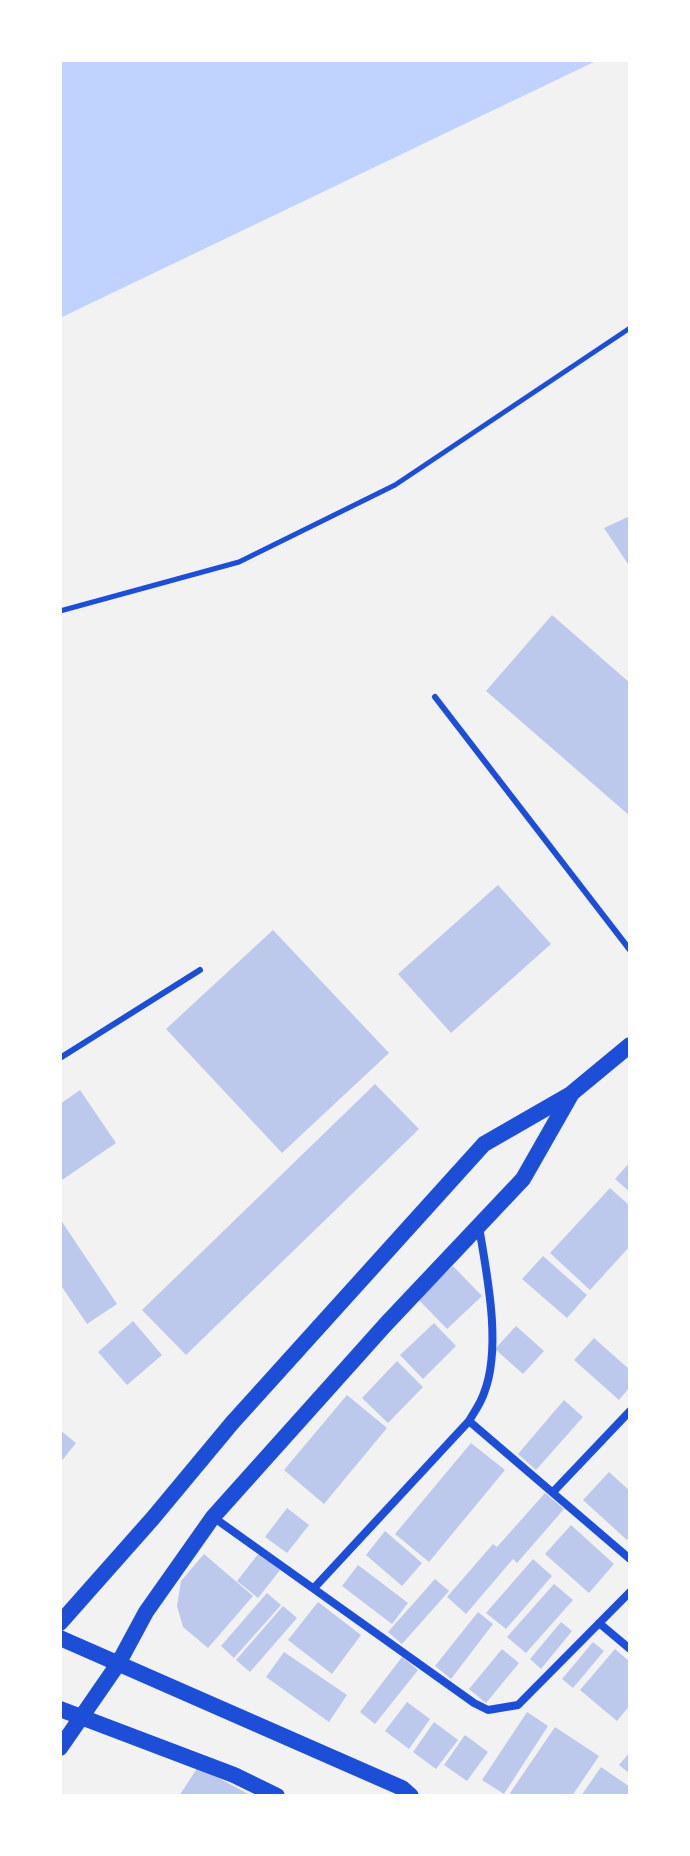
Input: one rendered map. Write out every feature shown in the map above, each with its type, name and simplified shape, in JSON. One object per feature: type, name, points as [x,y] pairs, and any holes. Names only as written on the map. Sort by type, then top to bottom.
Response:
[{"type":"main road","points":[[60,1623],[232,1423],[484,1144],[572,1093],[630,1045]]},
{"type":"main road","points":[[60,1748],[118,1664],[146,1612],[213,1517],[386,1324],[523,1179],[572,1093]]},
{"type":"main road","points":[[60,1638],[402,1788],[411,1796]]},
{"type":"main road","points":[[60,1709],[234,1775],[277,1796]]},
{"type":"street","points":[[314,1588],[469,1421],[484,1396],[489,1378],[492,1309],[479,1226]]},
{"type":"street","points":[[553,1492],[630,1411]]},
{"type":"street","points":[[469,1421],[630,1559]]},
{"type":"street","points":[[213,1517],[488,1710],[518,1705],[630,1592]]},
{"type":"street","points":[[599,1623],[630,1649]]},
{"type":"lane","points":[[435,697],[630,950]]},
{"type":"lane","points":[[60,1058],[200,970]]},
{"type":"path","points":[[60,611],[239,562],[381,492],[630,328]]},
{"type":"water","points":[[60,60],[598,60],[60,318]]},
{"type":"building","points":[[630,516],[630,567],[604,528]]},
{"type":"building","points":[[552,615],[630,683],[630,816],[486,691]]},
{"type":"building","points":[[498,885],[551,944],[451,1033],[398,974]]},
{"type":"building","points":[[273,930],[389,1053],[282,1153],[166,1029]]},
{"type":"building","points":[[375,1084],[419,1129],[186,1355],[142,1310]]},
{"type":"building","points":[[80,1090],[116,1143],[62,1180],[60,1104]]},
{"type":"building","points":[[630,1162],[630,1192],[615,1179]]},
{"type":"building","points":[[610,1188],[630,1206],[630,1246],[590,1290],[550,1253]]},
{"type":"building","points":[[60,1219],[117,1304],[87,1324],[60,1284]]},
{"type":"building","points":[[543,1256],[587,1295],[567,1318],[522,1279]]},
{"type":"building","points":[[453,1266],[482,1296],[447,1329],[418,1299]]},
{"type":"building","points":[[133,1321],[162,1355],[127,1385],[98,1352]]},
{"type":"building","points":[[434,1323],[456,1346],[423,1379],[400,1355]]},
{"type":"building","points":[[516,1326],[544,1351],[523,1374],[495,1349]]},
{"type":"building","points":[[594,1338],[630,1370],[630,1387],[619,1400],[574,1360]]},
{"type":"building","points":[[397,1361],[423,1387],[388,1423],[362,1398]]},
{"type":"building","points":[[347,1395],[387,1428],[324,1504],[284,1470]]},
{"type":"building","points":[[564,1400],[583,1417],[536,1470],[518,1454]]},
{"type":"building","points":[[60,1430],[76,1443],[60,1463]]},
{"type":"building","points":[[471,1443],[505,1470],[429,1562],[395,1534]]},
{"type":"building","points":[[609,1472],[630,1491],[630,1536],[627,1540],[583,1500]]},
{"type":"building","points":[[545,1493],[564,1509],[517,1563],[513,1559],[466,1614],[447,1597],[493,1544],[497,1547]]},
{"type":"building","points":[[287,1508],[309,1525],[287,1553],[265,1537]]},
{"type":"building","points":[[571,1525],[614,1564],[589,1593],[545,1554]]},
{"type":"building","points":[[385,1531],[422,1563],[402,1586],[366,1555]]},
{"type":"building","points":[[259,1553],[280,1570],[258,1598],[237,1581]]},
{"type":"building","points":[[204,1554],[253,1596],[208,1648],[183,1627],[177,1606],[181,1581]]},
{"type":"building","points":[[533,1559],[552,1576],[506,1629],[486,1613]]},
{"type":"building","points":[[358,1565],[408,1603],[392,1624],[342,1586]]},
{"type":"building","points":[[435,1579],[449,1591],[402,1644],[388,1632]]},
{"type":"building","points":[[554,1584],[573,1600],[526,1653],[507,1637]]},
{"type":"building","points":[[267,1593],[281,1605],[234,1658],[221,1646]]},
{"type":"building","points":[[318,1602],[361,1635],[332,1674],[288,1640]]},
{"type":"building","points":[[283,1606],[297,1618],[250,1672],[236,1660]]},
{"type":"building","points":[[478,1612],[493,1624],[451,1679],[435,1666]]},
{"type":"building","points":[[561,1622],[572,1631],[541,1669],[530,1659]]},
{"type":"building","points":[[593,1642],[604,1651],[573,1688],[562,1679]]},
{"type":"building","points":[[502,1649],[519,1663],[486,1703],[469,1689]]},
{"type":"building","points":[[615,1649],[630,1662],[630,1705],[617,1721],[580,1690]]},
{"type":"building","points":[[284,1652],[347,1695],[329,1722],[266,1677]]},
{"type":"building","points":[[402,1657],[418,1670],[375,1724],[360,1712]]},
{"type":"building","points":[[407,1702],[430,1719],[409,1749],[385,1731]]},
{"type":"building","points":[[527,1712],[548,1726],[504,1794],[482,1780]]},
{"type":"building","points":[[434,1722],[458,1740],[436,1769],[413,1752]]},
{"type":"building","points":[[555,1727],[599,1756],[572,1796],[514,1796],[510,1793]]},
{"type":"building","points":[[465,1735],[488,1752],[467,1781],[444,1765]]},
{"type":"building","points":[[630,1752],[630,1774],[619,1765]]},
{"type":"building","points":[[198,1767],[252,1796],[179,1796]]},
{"type":"building","points":[[601,1767],[630,1787],[630,1796],[581,1796]]}]
